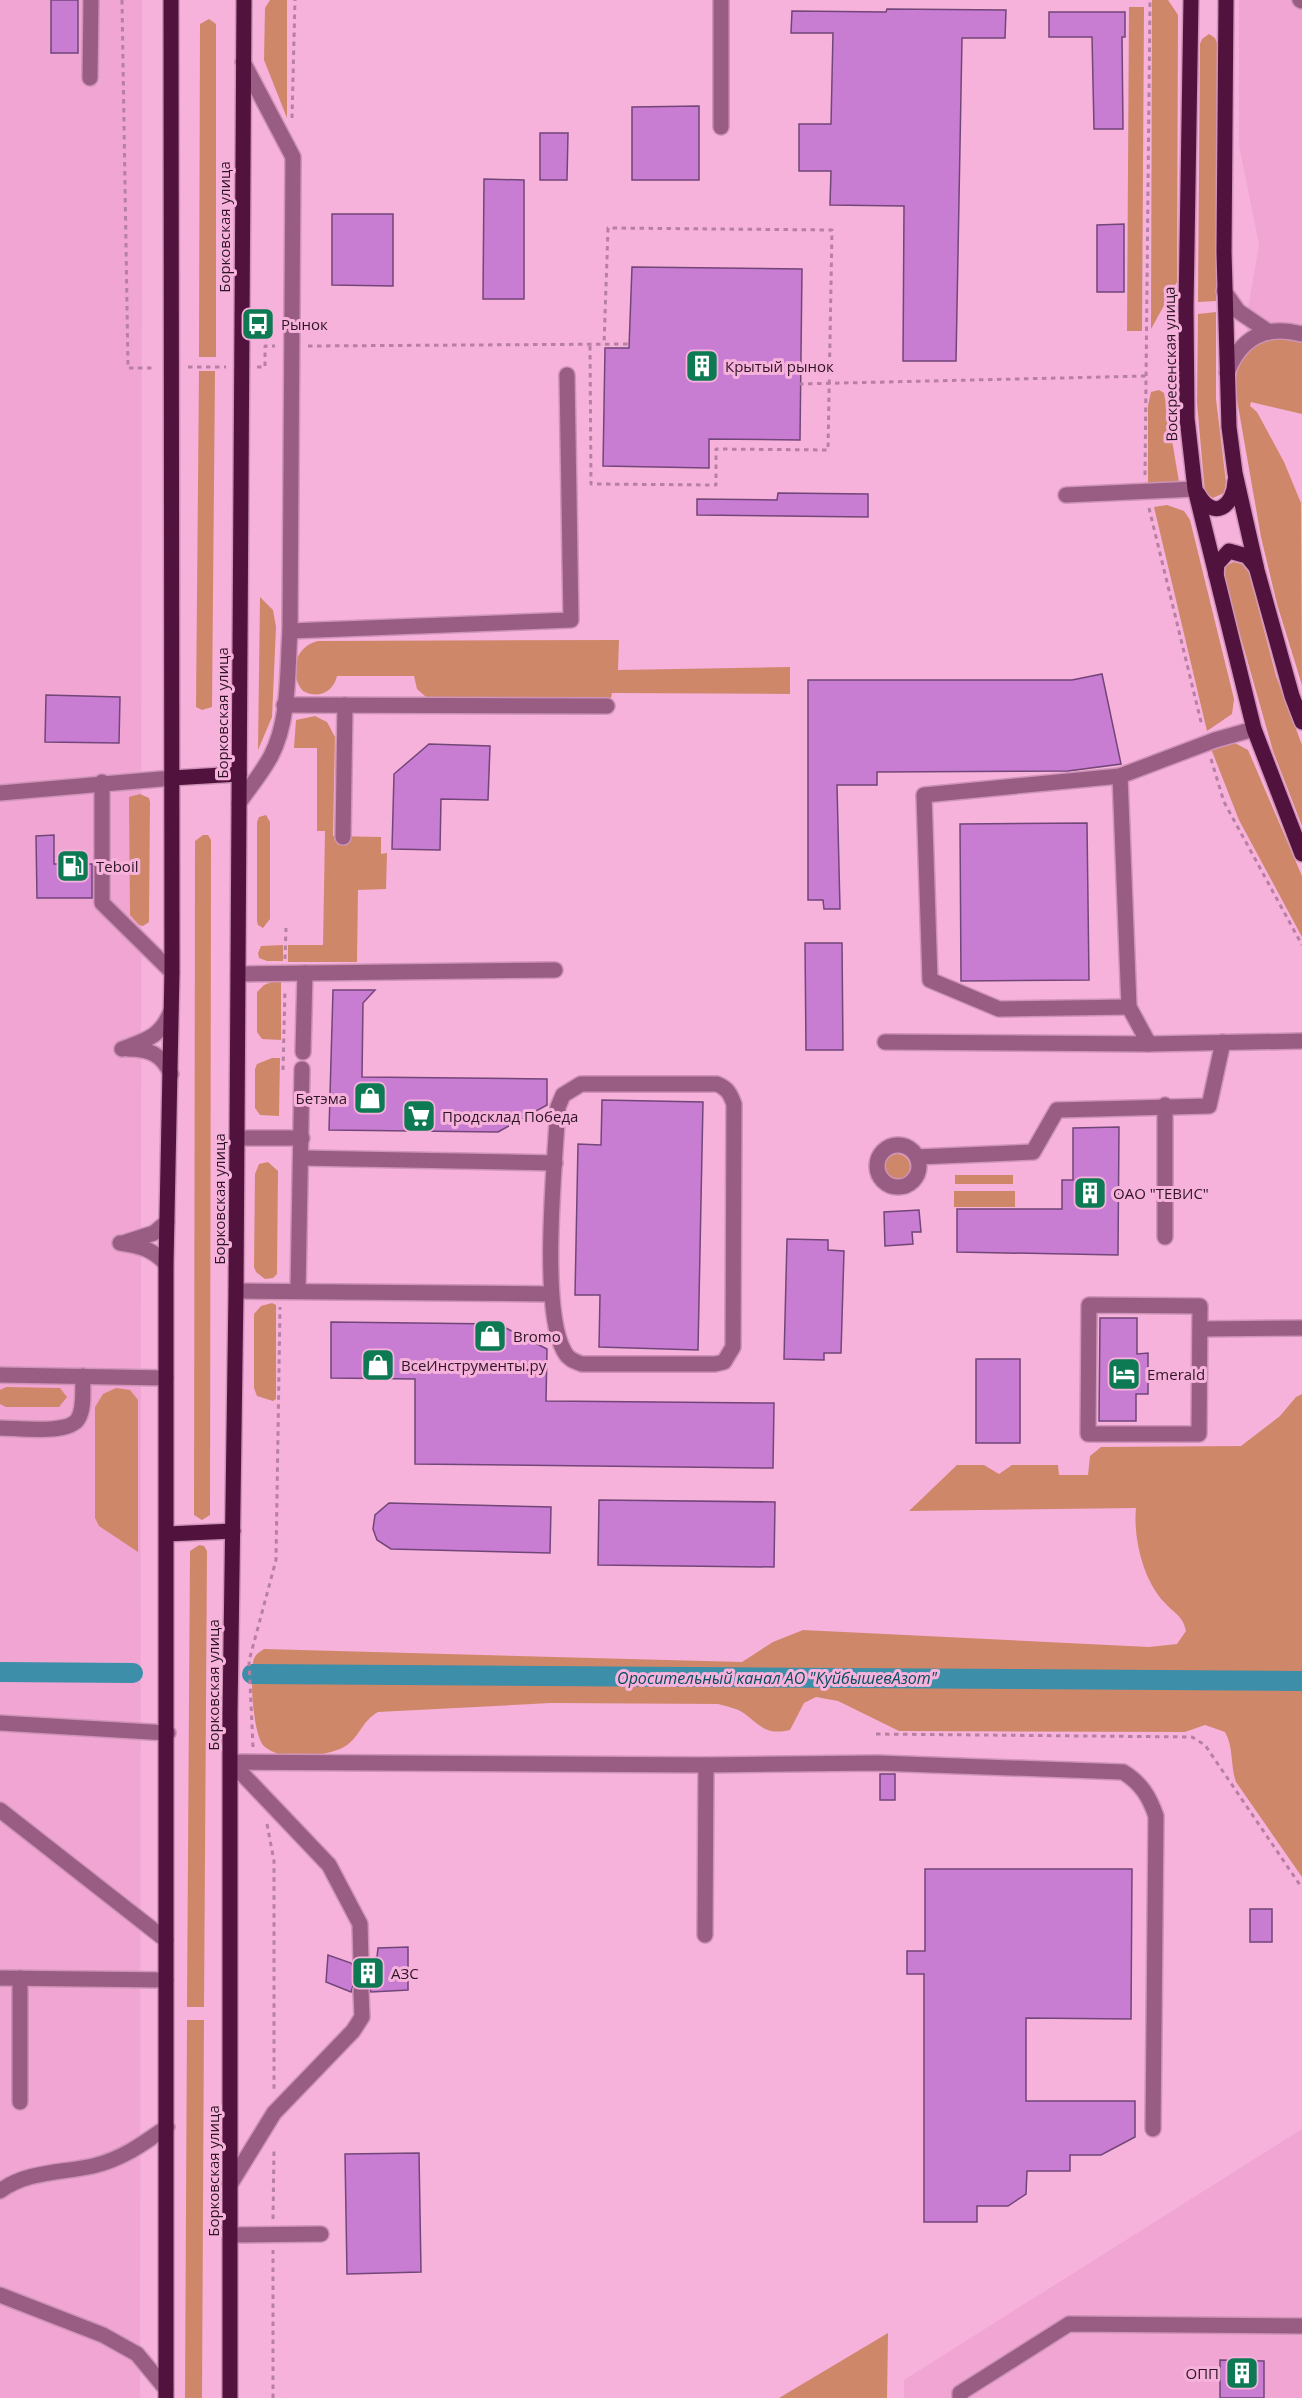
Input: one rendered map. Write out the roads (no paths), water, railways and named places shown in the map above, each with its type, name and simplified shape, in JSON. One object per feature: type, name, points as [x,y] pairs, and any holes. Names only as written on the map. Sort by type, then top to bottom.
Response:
[{"type":"main road","points":[[166,2393],[168,1733],[166,1264],[172,972],[171,0]]},
{"type":"main road","name":"Борковская улица","points":[[230,2398],[231,1762],[237,1291],[244,0]]},
{"type":"main road","name":"Воскресенская улица","points":[[1191,0],[1186,320],[1187,418],[1195,489],[1215,581],[1254,729],[1302,854]]},
{"type":"main road","points":[[1226,0],[1224,291],[1226,376],[1235,473],[1257,570],[1292,696],[1302,722]]},
{"type":"main road","points":[[1195,489],[1206,506],[1222,507],[1230,502],[1234,492],[1235,473]]},
{"type":"main road","points":[[1215,581],[1217,564],[1229,551],[1237,551],[1247,556],[1257,570]]},
{"type":"main road","points":[[172,778],[239,774]]},
{"type":"main road","points":[[167,1534],[233,1531]]},
{"type":"street","points":[[90,78],[91,0]]},
{"type":"street","points":[[721,0],[721,127]]},
{"type":"street","points":[[239,803],[271,756],[279,736],[284,705],[290,631],[293,157],[243,62]]},
{"type":"street","points":[[1224,291],[1238,310],[1269,332]]},
{"type":"street","points":[[1226,376],[1234,355],[1241,345],[1269,332],[1288,330],[1302,334]]},
{"type":"street","points":[[290,631],[571,620],[567,375]]},
{"type":"street","points":[[1066,495],[1195,489]]},
{"type":"street","points":[[284,705],[607,705]]},
{"type":"street","points":[[343,837],[345,705]]},
{"type":"street","points":[[1129,1007],[999,1009],[930,980],[924,795],[1120,776],[1206,743],[1254,729]]},
{"type":"street","points":[[1120,776],[1129,1007],[1149,1044]]},
{"type":"street","points":[[0,793],[102,782],[172,778]]},
{"type":"street","points":[[102,782],[102,903],[172,972]]},
{"type":"street","points":[[238,974],[555,970]]},
{"type":"street","points":[[303,1052],[305,973]]},
{"type":"street","points":[[171,1010],[165,1026],[155,1035],[122,1048],[142,1049],[156,1054],[165,1061],[171,1074]]},
{"type":"street","points":[[885,1042],[1149,1044],[1302,1041]]},
{"type":"street","points":[[916,1157],[1033,1152],[1057,1110],[1165,1105],[1209,1106],[1223,1042]]},
{"type":"street","points":[[298,1291],[302,1069]]},
{"type":"street","points":[[581,1084],[717,1084],[726,1088],[734,1104],[733,1347],[724,1362],[715,1364],[582,1364],[572,1360],[565,1353],[551,1294],[555,1162],[558,1107],[563,1095],[581,1084]]},
{"type":"street","points":[[1165,1105],[1165,1237]]},
{"type":"street","points":[[237,1138],[302,1138]]},
{"type":"street","points":[[301,1158],[555,1162]]},
{"type":"street","points":[[166,1264],[156,1253],[140,1246],[120,1243],[154,1233],[167,1222]]},
{"type":"street","points":[[237,1291],[551,1294]]},
{"type":"street","points":[[1089,1305],[1200,1306],[1200,1329],[1199,1434],[1088,1434],[1089,1305]]},
{"type":"street","points":[[1200,1329],[1302,1328]]},
{"type":"street","points":[[0,1375],[166,1378]]},
{"type":"street","points":[[0,1428],[63,1429],[72,1425],[81,1412],[83,1376]]},
{"type":"street","points":[[3,1728],[168,1733]]},
{"type":"street","points":[[231,1762],[706,1765],[878,1763],[1123,1772],[1137,1781],[1149,1797],[1156,1816],[1153,2129]]},
{"type":"street","points":[[231,1762],[329,1865],[360,1924],[361,1963]]},
{"type":"street","points":[[705,1935],[706,1765]]},
{"type":"street","points":[[0,1810],[166,1940]]},
{"type":"street","points":[[0,1978],[166,1980]]},
{"type":"street","points":[[20,1978],[20,2102]]},
{"type":"street","points":[[231,2183],[274,2113],[353,2031],[362,2017],[361,1992]]},
{"type":"street","points":[[0,2190],[16,2179],[95,2165],[130,2153],[167,2127]]},
{"type":"street","points":[[231,2235],[321,2234]]},
{"type":"street","points":[[0,2295],[103,2335],[137,2354],[166,2393]]},
{"type":"street","points":[[960,2398],[960,2393],[1069,2324],[1302,2326]]},
{"type":"waterway","name":"Оросительный канал АО \"КуйбышевАзот\"","points":[[0,1672],[133,1673]]},
{"type":"waterway","name":"Оросительный канал АО \"КуйбышевАзот\"","points":[[252,1674],[1302,1681]]},
{"type":"tunnel","points":[[361,1963],[361,1991]]},
{"type":"place","name":"Рынок","points":[[258,324]]},
{"type":"place","name":"Крытый рынок","points":[[702,366]]},
{"type":"place","name":"Teboil","points":[[73,866]]},
{"type":"place","name":"Бетэма","points":[[370,1098]]},
{"type":"place","name":"Продсклад Победа","points":[[419,1116]]},
{"type":"place","name":"ОАО \"ТЕВИС\"","points":[[1090,1193]]},
{"type":"place","name":"Bromo","points":[[490,1336]]},
{"type":"place","name":"ВсеИнструменты.ру","points":[[378,1365]]},
{"type":"place","name":"Emerald","points":[[1124,1374]]},
{"type":"place","name":"АЗС","points":[[368,1973]]},
{"type":"place","name":"ОПП","points":[[1242,2373]]}]
